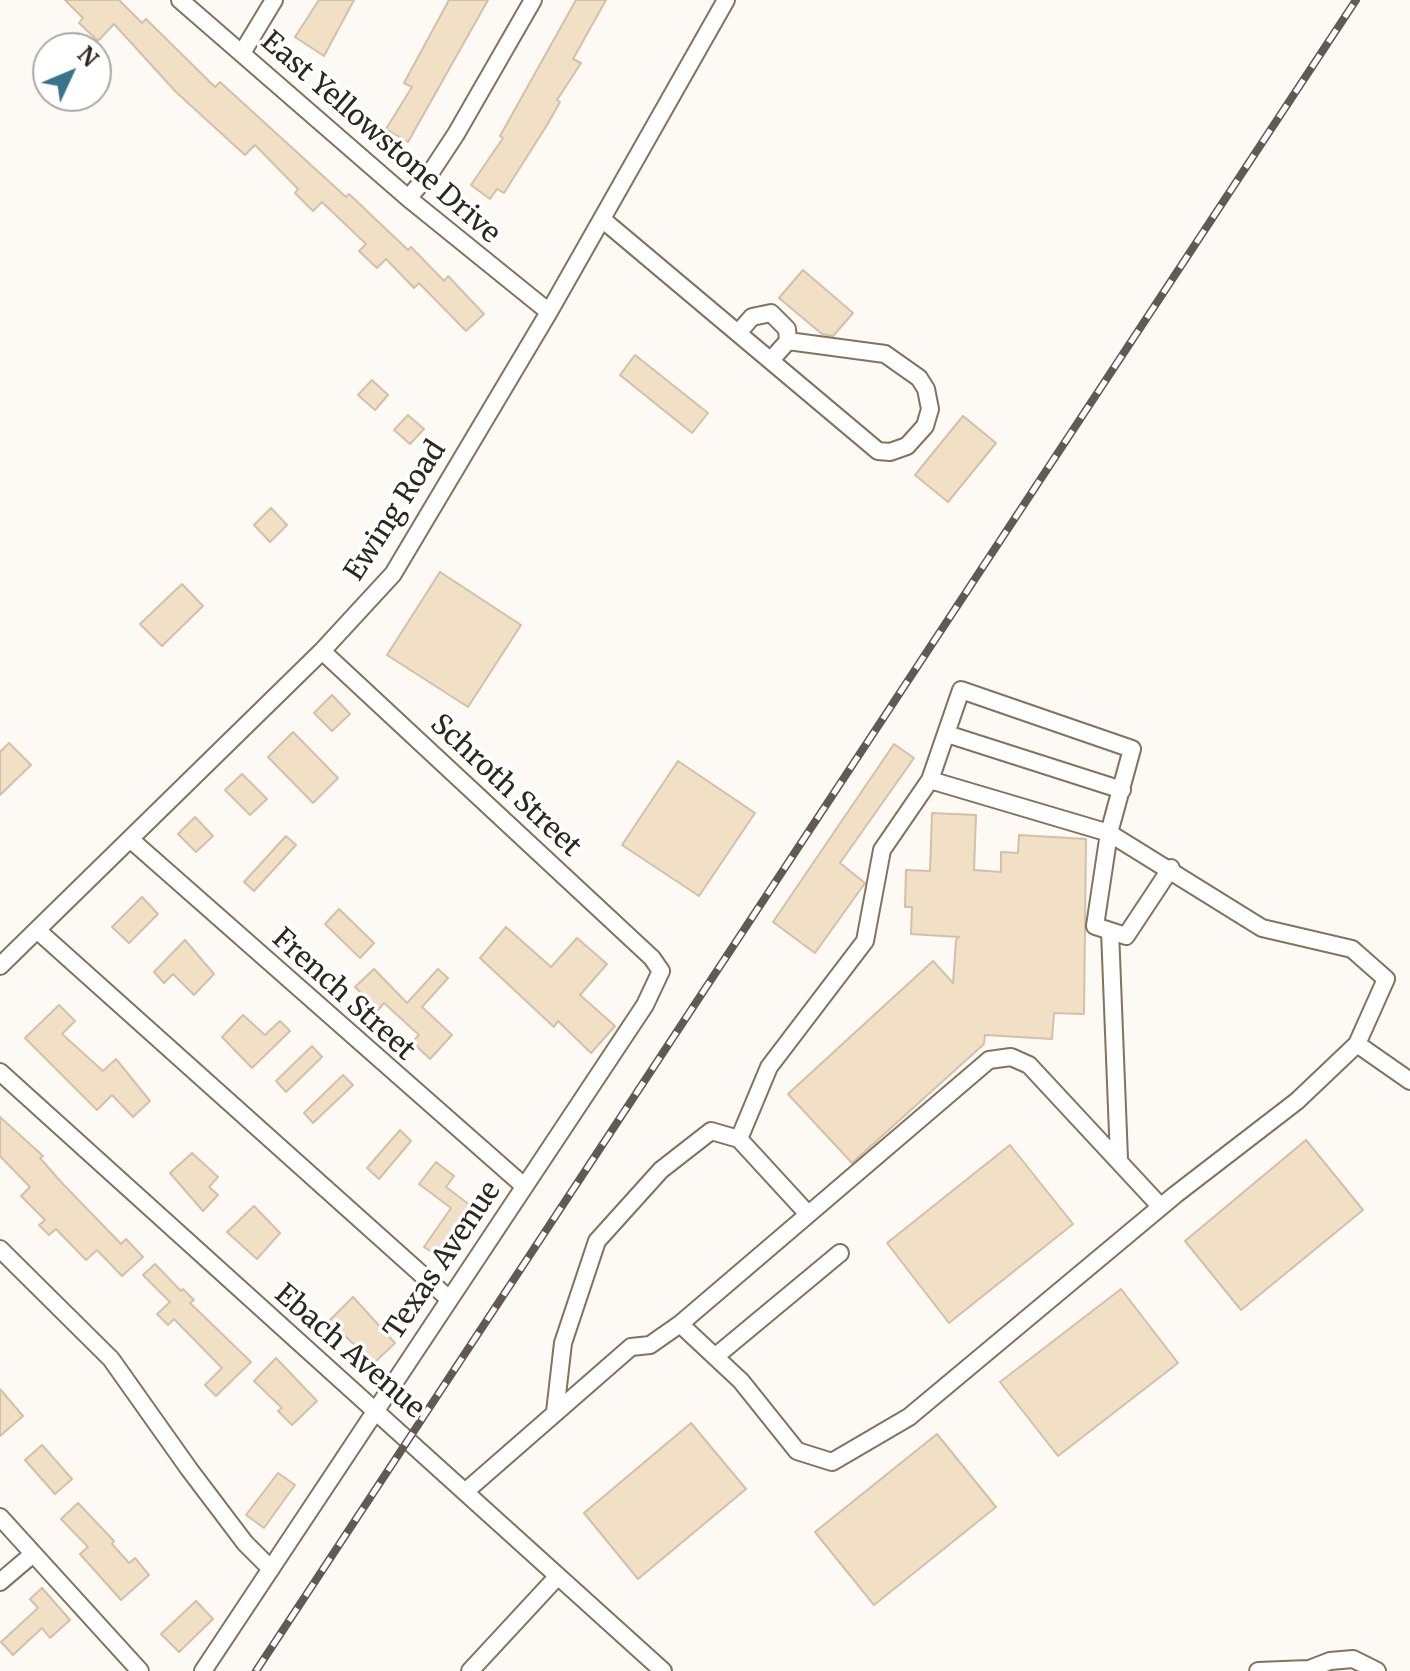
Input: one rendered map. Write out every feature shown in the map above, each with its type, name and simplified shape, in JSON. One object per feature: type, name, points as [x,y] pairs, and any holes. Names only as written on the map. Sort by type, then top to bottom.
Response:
[{"type":"street","name":"East Yellowstone Drive","points":[[180,0],[408,198],[549,312]]},
{"type":"street","points":[[242,53],[274,0]]},
{"type":"street","points":[[408,198],[431,172],[456,134],[533,0]]},
{"type":"street","name":"Ewing Road","points":[[0,966],[322,651],[393,574],[549,312],[726,0]]},
{"type":"street","points":[[602,219],[878,451],[890,452],[907,446],[925,426],[930,409],[926,389],[919,378],[885,354],[788,341]]},
{"type":"street","points":[[738,333],[752,317],[771,313],[787,329],[788,341],[771,360]]},
{"type":"street","name":"Schroth Street","points":[[322,651],[652,958]]},
{"type":"street","points":[[739,1139],[769,1067],[865,941],[882,850],[930,780],[961,690],[1132,749],[1109,833],[1095,926],[1126,936],[1171,868]]},
{"type":"street","points":[[947,734],[1122,790]]},
{"type":"street","points":[[680,1324],[716,1356],[797,1451],[832,1462],[909,1417],[1161,1207],[1297,1101],[1357,1044],[1386,979],[1352,949],[1262,928],[1171,868],[1109,833],[930,780]]},
{"type":"street","name":"French Street","points":[[130,839],[524,1186]]},
{"type":"street","points":[[37,930],[449,1299]]},
{"type":"street","points":[[1110,931],[1119,1159]]},
{"type":"street","name":"Texas Avenue","points":[[203,1671],[645,1005],[661,971],[652,958]]},
{"type":"street","points":[[1357,1044],[1410,1081]]},
{"type":"street","points":[[466,1491],[631,1347],[650,1345],[680,1324],[989,1060],[1011,1057],[1029,1065],[1161,1207]]},
{"type":"street","name":"Ebach Avenue","points":[[0,1072],[663,1671]]},
{"type":"street","points":[[555,1412],[563,1343],[597,1241],[661,1170],[711,1131],[739,1139],[807,1213]]},
{"type":"street","points":[[0,1249],[111,1359],[245,1543],[271,1569]]},
{"type":"street","points":[[716,1356],[840,1253]]},
{"type":"street","points":[[0,1517],[140,1671]]},
{"type":"street","points":[[0,1582],[33,1554]]},
{"type":"street","points":[[470,1671],[558,1576]]},
{"type":"street","points":[[1258,1671],[1306,1670],[1330,1661],[1353,1659],[1377,1671]]},
{"type":"building","points":[[65,0],[119,0],[142,23],[146,19],[215,87],[220,82],[346,197],[349,194],[408,250],[411,247],[444,281],[448,276],[484,314],[466,331],[419,283],[414,288],[386,259],[377,268],[359,251],[366,244],[322,202],[313,211],[295,193],[298,189],[255,145],[245,155],[176,92],[114,24],[106,32],[88,32],[79,23],[83,18]]},
{"type":"building","points":[[319,0],[354,0],[324,56],[295,37]]},
{"type":"building","points":[[449,0],[488,0],[408,142],[386,129],[412,87],[404,83]]},
{"type":"building","points":[[576,0],[606,0],[573,59],[581,63],[557,100],[560,102],[547,125],[504,193],[497,189],[490,199],[471,185],[503,138],[500,136]]},
{"type":"building","points":[[803,270],[853,313],[833,336],[822,334],[779,298]]},
{"type":"building","points":[[635,355],[708,413],[692,433],[620,375]]},
{"type":"building","points":[[372,380],[388,395],[375,410],[358,395]]},
{"type":"building","points":[[408,415],[424,429],[410,444],[394,430]]},
{"type":"building","points":[[963,416],[996,443],[948,502],[915,475]]},
{"type":"building","points":[[271,508],[287,525],[270,542],[254,525]]},
{"type":"building","points":[[440,572],[521,625],[468,707],[387,655]]},
{"type":"building","points":[[182,584],[203,606],[162,646],[140,624]]},
{"type":"building","points":[[332,695],[350,714],[332,731],[314,713]]},
{"type":"building","points":[[293,732],[338,778],[313,803],[268,757]]},
{"type":"building","points":[[9,743],[31,765],[0,795],[0,752]]},
{"type":"building","points":[[894,744],[914,758],[840,863],[865,883],[815,953],[773,922]]},
{"type":"building","points":[[678,761],[755,813],[699,896],[622,845]]},
{"type":"building","points":[[242,774],[267,799],[250,815],[225,790]]},
{"type":"building","points":[[932,813],[976,815],[974,870],[1001,872],[1001,852],[1018,853],[1019,835],[1086,839],[1084,1014],[1054,1013],[1052,1039],[985,1035],[984,1044],[852,1163],[788,1094],[933,961],[953,983],[956,940],[959,937],[911,934],[912,907],[905,907],[906,870],[930,871]]},
{"type":"building","points":[[195,817],[213,836],[196,852],[178,834]]},
{"type":"building","points":[[286,836],[296,845],[254,891],[244,882]]},
{"type":"building","points":[[142,897],[158,914],[129,943],[112,927]]},
{"type":"building","points":[[339,909],[374,943],[360,958],[325,924]]},
{"type":"building","points":[[506,927],[551,967],[577,938],[607,964],[580,995],[615,1026],[591,1053],[558,1021],[554,1027],[480,958]]},
{"type":"building","points":[[185,940],[214,974],[194,995],[173,974],[164,983],[154,972]]},
{"type":"building","points":[[374,969],[407,1003],[438,969],[448,978],[422,1007],[452,1035],[430,1059],[412,1042],[419,1035],[384,1003],[378,1010],[355,987]]},
{"type":"building","points":[[59,1005],[75,1021],[62,1034],[103,1071],[116,1059],[150,1101],[133,1117],[112,1095],[97,1110],[25,1038]]},
{"type":"building","points":[[243,1015],[265,1035],[280,1021],[290,1031],[252,1068],[222,1037]]},
{"type":"building","points":[[312,1046],[322,1057],[286,1092],[276,1081]]},
{"type":"building","points":[[343,1075],[353,1085],[313,1123],[304,1113]]},
{"type":"building","points":[[0,1117],[43,1156],[40,1158],[62,1183],[121,1244],[126,1239],[143,1257],[122,1276],[97,1250],[86,1260],[56,1229],[49,1235],[39,1225],[45,1220],[21,1196],[30,1187],[0,1156]]},
{"type":"building","points":[[400,1130],[411,1141],[379,1179],[367,1168]]},
{"type":"building","points":[[1306,1140],[1363,1210],[1241,1310],[1185,1241]]},
{"type":"building","points":[[1010,1145],[1073,1224],[949,1323],[887,1243]]},
{"type":"building","points":[[192,1153],[218,1177],[209,1187],[218,1195],[203,1211],[170,1173]]},
{"type":"building","points":[[436,1162],[454,1176],[446,1187],[470,1205],[436,1255],[424,1247],[451,1208],[419,1184]]},
{"type":"building","points":[[254,1206],[280,1233],[257,1259],[227,1232]]},
{"type":"building","points":[[155,1264],[194,1300],[190,1303],[251,1362],[216,1396],[205,1385],[222,1368],[174,1319],[168,1325],[157,1314],[170,1302],[143,1275]]},
{"type":"building","points":[[1121,1289],[1178,1363],[1058,1456],[1000,1382]]},
{"type":"building","points":[[353,1297],[395,1343],[374,1363],[329,1321]]},
{"type":"building","points":[[276,1358],[317,1401],[292,1425],[278,1411],[282,1408],[254,1381]]},
{"type":"building","points":[[0,1389],[23,1416],[0,1436]]},
{"type":"building","points":[[691,1423],[746,1489],[638,1579],[584,1513]]},
{"type":"building","points":[[937,1434],[996,1507],[874,1605],[815,1532]]},
{"type":"building","points":[[42,1445],[72,1479],[55,1494],[25,1460]]},
{"type":"building","points":[[278,1473],[295,1485],[264,1528],[246,1515]]},
{"type":"building","points":[[78,1503],[114,1541],[112,1544],[129,1563],[135,1558],[149,1575],[121,1600],[80,1554],[88,1547],[61,1519]]},
{"type":"building","points":[[42,1588],[70,1620],[50,1638],[42,1628],[13,1655],[1,1642],[38,1608],[30,1599]]},
{"type":"building","points":[[196,1601],[213,1619],[179,1652],[161,1634]]},
{"type":"railway","points":[[256,1671],[1356,0]]}]
